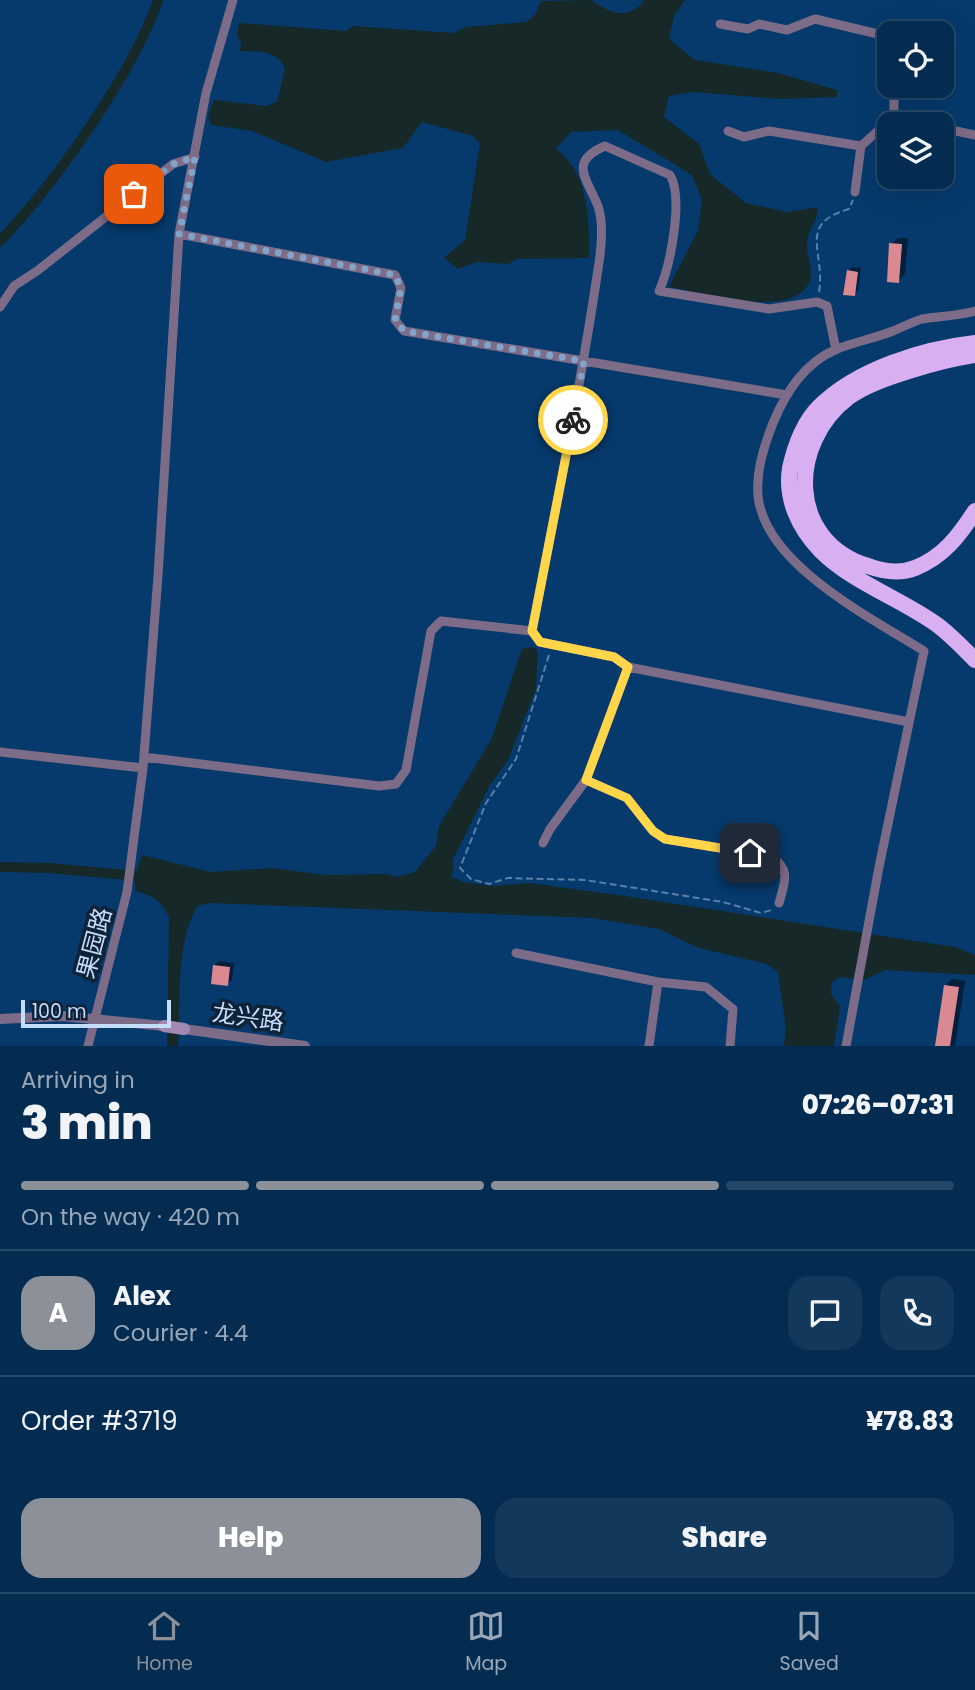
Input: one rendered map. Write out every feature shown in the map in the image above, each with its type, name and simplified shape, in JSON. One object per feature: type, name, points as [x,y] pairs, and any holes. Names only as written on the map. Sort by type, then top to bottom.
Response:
[{"type":"highway","points":[[971,350],[903,373],[850,396],[823,423],[808,449],[805,495],[811,519],[833,547],[860,564],[885,572],[912,570],[934,558],[958,538],[975,511]]},
{"type":"highway","points":[[971,350],[916,355],[858,379],[819,407],[795,443],[788,482],[798,523],[820,550],[856,579],[937,624],[975,660]]},
{"type":"main road","points":[[164,1026],[184,1029]]},
{"type":"street","name":"果园路","points":[[88,1046],[127,891],[143,768],[179,234],[206,93],[233,0]]},
{"type":"street","points":[[720,24],[748,29],[759,24],[787,30],[815,19],[877,34]]},
{"type":"street","points":[[727,131],[744,136],[769,131],[862,146]]},
{"type":"street","points":[[954,131],[975,135]]},
{"type":"street","points":[[855,192],[862,146],[877,132]]},
{"type":"street","points":[[836,350],[827,306],[817,302],[769,309],[659,291],[668,273],[676,195],[674,181],[670,175],[606,146],[593,151],[585,160],[584,175],[588,191],[598,206],[601,229],[584,361],[532,631],[540,642],[614,657],[628,667],[909,722]]},
{"type":"street","points":[[0,307],[23,278],[37,271],[173,164],[195,157]]},
{"type":"street","points":[[179,234],[395,275],[401,288],[395,320],[404,331],[787,395]]},
{"type":"street","points":[[846,1046],[924,652],[829,592],[800,568],[778,542],[758,498],[764,444],[787,395],[814,363],[836,350],[911,322],[975,311]]},
{"type":"street","points":[[144,757],[379,786],[396,784],[406,771],[431,631],[441,621],[532,631]]},
{"type":"street","points":[[543,843],[550,829],[586,780],[628,667]]},
{"type":"street","points":[[0,751],[143,768]]},
{"type":"street","points":[[586,780],[627,798],[653,831],[665,839],[771,856],[784,865],[787,876],[779,903]]},
{"type":"street","points":[[516,953],[658,982],[706,987],[733,1010],[730,1046]]},
{"type":"street","points":[[649,1046],[658,982]]},
{"type":"street","points":[[0,1019],[94,1018],[164,1026]]},
{"type":"street","name":"龙兴路","points":[[184,1029],[305,1046]]},
{"type":"path","points":[[817,302],[823,271],[817,254],[816,233],[824,220],[849,209],[855,192]]},
{"type":"path","points":[[549,643],[550,658],[516,759],[486,803],[473,840],[463,856],[460,868],[465,874],[489,884],[508,878],[585,880],[723,902],[761,913],[770,911],[779,903]]},
{"type":"shaded area","points":[[592,0],[612,11],[626,13],[638,7],[644,0],[685,0],[674,16],[669,39],[695,60],[778,73],[837,90],[837,97],[781,99],[693,92],[669,96],[664,117],[699,144],[710,174],[746,203],[787,212],[818,207],[807,243],[810,280],[798,295],[764,302],[743,301],[669,287],[698,230],[702,200],[692,175],[618,130],[571,132],[556,149],[567,158],[581,183],[589,228],[589,258],[516,259],[509,264],[477,262],[458,269],[444,258],[465,240],[480,143],[473,136],[422,122],[403,148],[326,162],[252,131],[211,125],[208,115],[214,100],[266,106],[277,102],[285,68],[271,55],[240,51],[241,41],[237,37],[239,23],[346,31],[353,26],[454,33],[466,27],[526,22],[535,15],[541,1]]},
{"type":"shaded area","points":[[533,647],[538,651],[536,689],[508,760],[490,785],[452,861],[454,866],[451,877],[463,882],[493,886],[530,883],[625,896],[955,947],[975,955],[975,975],[885,970],[864,980],[840,977],[832,982],[831,994],[840,1006],[834,1046],[784,1046],[786,1029],[778,972],[767,964],[699,948],[659,929],[592,918],[210,903],[197,906],[190,922],[180,974],[178,1046],[167,1046],[169,917],[156,900],[135,891],[135,876],[142,855],[211,872],[272,868],[326,875],[387,874],[396,877],[415,872],[436,846],[439,826],[491,740],[522,649]]},
{"type":"building","points":[[889,243],[902,244],[899,283],[887,282]]},
{"type":"building","points":[[847,270],[858,272],[855,296],[843,295]]},
{"type":"building","points":[[213,965],[230,967],[228,986],[211,984]]},
{"type":"building","points":[[944,985],[959,987],[950,1046],[935,1046]]},
{"type":"waterway","points":[[0,241],[44,190],[90,127],[131,60],[158,0]]},
{"type":"waterway","points":[[0,867],[49,868],[149,877]]},
{"type":"way so far","points":[[134,194],[173,164],[195,157],[179,234],[395,275],[401,288],[395,320],[404,331],[584,361],[573,420]]},
{"type":"route","points":[[573,420],[532,631],[540,642],[614,657],[628,667],[586,780],[627,798],[653,831],[665,839],[750,853]]}]
